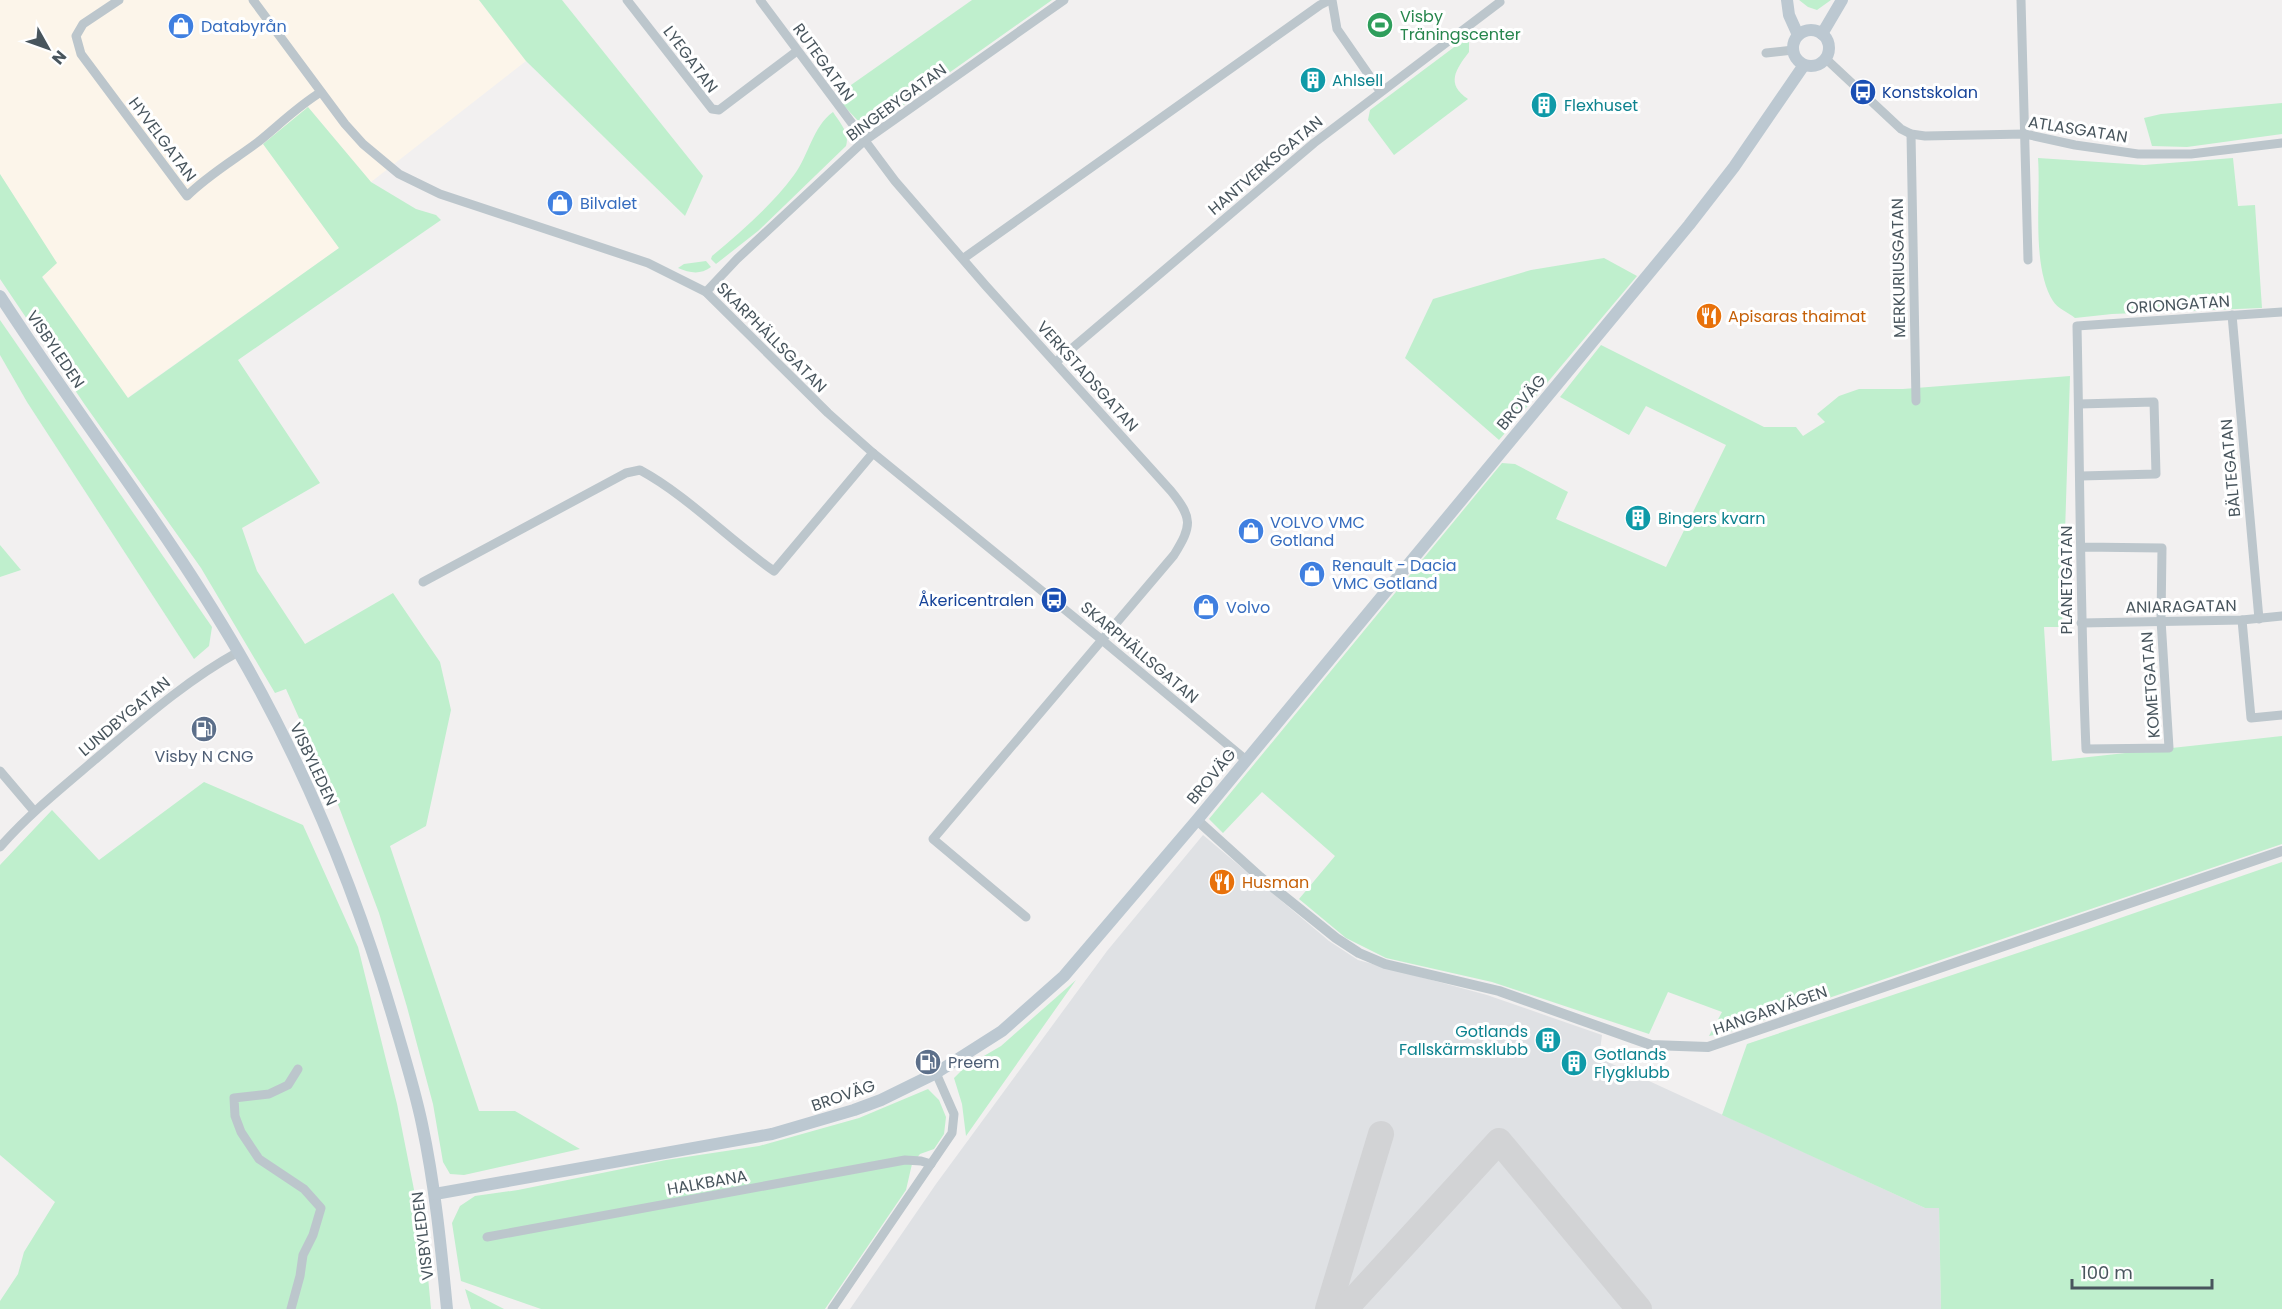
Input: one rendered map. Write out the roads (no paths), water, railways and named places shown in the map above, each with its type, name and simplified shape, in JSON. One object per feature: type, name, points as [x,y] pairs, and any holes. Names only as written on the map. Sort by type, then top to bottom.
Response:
[{"type":"main road","points":[[1787,0],[1798,35]]},
{"type":"main road","points":[[1822,34],[1842,0]]},
{"type":"main road","points":[[1808,31],[1822,34],[1828,46],[1825,58],[1815,65],[1803,65],[1796,58],[1793,50],[1798,35],[1808,31]]},
{"type":"main road","name":"BROVÄG","points":[[435,1194],[772,1134],[827,1119],[863,1107],[936,1073],[1002,1031],[1064,976],[1197,820],[1702,209],[1741,158],[1803,65]]},
{"type":"main road","name":"VISBYLEDEN","points":[[0,296],[164,535],[238,652],[268,706],[312,796],[362,920],[406,1061],[422,1123],[435,1194],[447,1309]]},
{"type":"street","name":"HYVELGATAN","points":[[119,0],[83,24],[76,36],[81,54],[187,196],[306,101],[321,92]]},
{"type":"street","name":"SKARPHÄLLSGATAN","points":[[253,0],[321,92],[363,144],[399,174],[440,194],[648,262],[705,292],[828,414],[873,453],[1246,760]]},
{"type":"street","name":"LYEGATAN","points":[[627,0],[712,109],[719,110],[797,51]]},
{"type":"street","name":"RUTEGATAN","points":[[760,0],[864,141]]},
{"type":"street","name":"BINGEBYGATAN","points":[[705,292],[737,259],[864,141],[1065,0]]},
{"type":"street","points":[[964,258],[1331,0],[1337,29],[1380,91]]},
{"type":"street","name":"HANTVERKSGATAN","points":[[1056,362],[1296,158],[1380,91],[1500,2],[1499,0]]},
{"type":"street","points":[[2021,0],[2028,260]]},
{"type":"street","points":[[1766,53],[1793,50]]},
{"type":"street","points":[[1825,58],[1901,129],[1911,134]]},
{"type":"street","name":"ATLASGATAN","points":[[1911,134],[1925,136],[2025,134],[2075,145],[2138,154],[2191,154],[2282,143]]},
{"type":"street","name":"MERKURIUSGATAN","points":[[1911,134],[1916,401]]},
{"type":"street","name":"VERKSTADSGATAN","points":[[864,141],[895,181],[986,286],[1171,491],[1186,513],[1188,521],[1185,537],[1174,555],[1102,640]]},
{"type":"street","name":"ORIONGATAN","points":[[2077,326],[2282,312]]},
{"type":"street","name":"BÄLTEGATAN","points":[[2232,315],[2259,619]]},
{"type":"street","name":"PLANETGATAN","points":[[2077,326],[2082,547],[2081,623],[2086,750],[2169,748]]},
{"type":"street","points":[[2079,404],[2154,402],[2156,474],[2080,476]]},
{"type":"street","points":[[423,582],[626,473],[640,470],[670,489],[746,552],[774,571],[873,453]]},
{"type":"street","name":"KOMETGATAN","points":[[2082,547],[2162,548],[2161,620],[2169,748]]},
{"type":"street","name":"ANIARAGATAN","points":[[2081,623],[2161,620],[2242,621],[2282,616]]},
{"type":"street","points":[[2242,621],[2251,718],[2282,715]]},
{"type":"street","points":[[1026,917],[933,839],[1102,640]]},
{"type":"street","name":"LUNDBYGATAN","points":[[0,847],[34,811],[184,686],[238,652]]},
{"type":"street","points":[[0,771],[34,811]]},
{"type":"street","name":"HANGARVÄGEN","points":[[1197,820],[1260,877],[1336,938],[1359,953],[1385,964],[1499,991],[1651,1044],[1708,1047],[2282,851]]},
{"type":"street","points":[[291,1309],[303,1255],[313,1235],[321,1208],[304,1189],[260,1160],[240,1132],[235,1116],[234,1098],[269,1094],[288,1085],[298,1069]]},
{"type":"street","points":[[832,1309],[947,1143],[954,1124],[951,1103],[936,1073]]},
{"type":"street","name":"HALKBANA","points":[[487,1237],[905,1160],[931,1164]]},
{"type":"place","name":"Visby Träningscenter","points":[[1380,25]]},
{"type":"place","name":"Databyrån","points":[[181,26]]},
{"type":"place","name":"Ahlsell","points":[[1313,80]]},
{"type":"place","name":"Konstskolan","points":[[1863,92]]},
{"type":"place","name":"Flexhuset","points":[[1544,105]]},
{"type":"place","name":"Bilvalet","points":[[560,203]]},
{"type":"place","name":"Apisaras thaimat","points":[[1709,316]]},
{"type":"place","name":"Bingers kvarn","points":[[1638,518]]},
{"type":"place","name":"VOLVO VMC Gotland","points":[[1251,531]]},
{"type":"place","name":"Renault - Dacia VMC Gotland","points":[[1312,574]]},
{"type":"place","name":"Åkericentralen","points":[[1054,600]]},
{"type":"place","name":"Volvo","points":[[1206,607]]},
{"type":"place","name":"Visby N CNG","points":[[204,729]]},
{"type":"place","name":"Husman","points":[[1222,882]]},
{"type":"place","name":"Gotlands Fallskärmsklubb","points":[[1548,1040]]},
{"type":"place","name":"Preem","points":[[928,1062]]},
{"type":"place","name":"Gotlands Flygklubb","points":[[1574,1063]]}]
